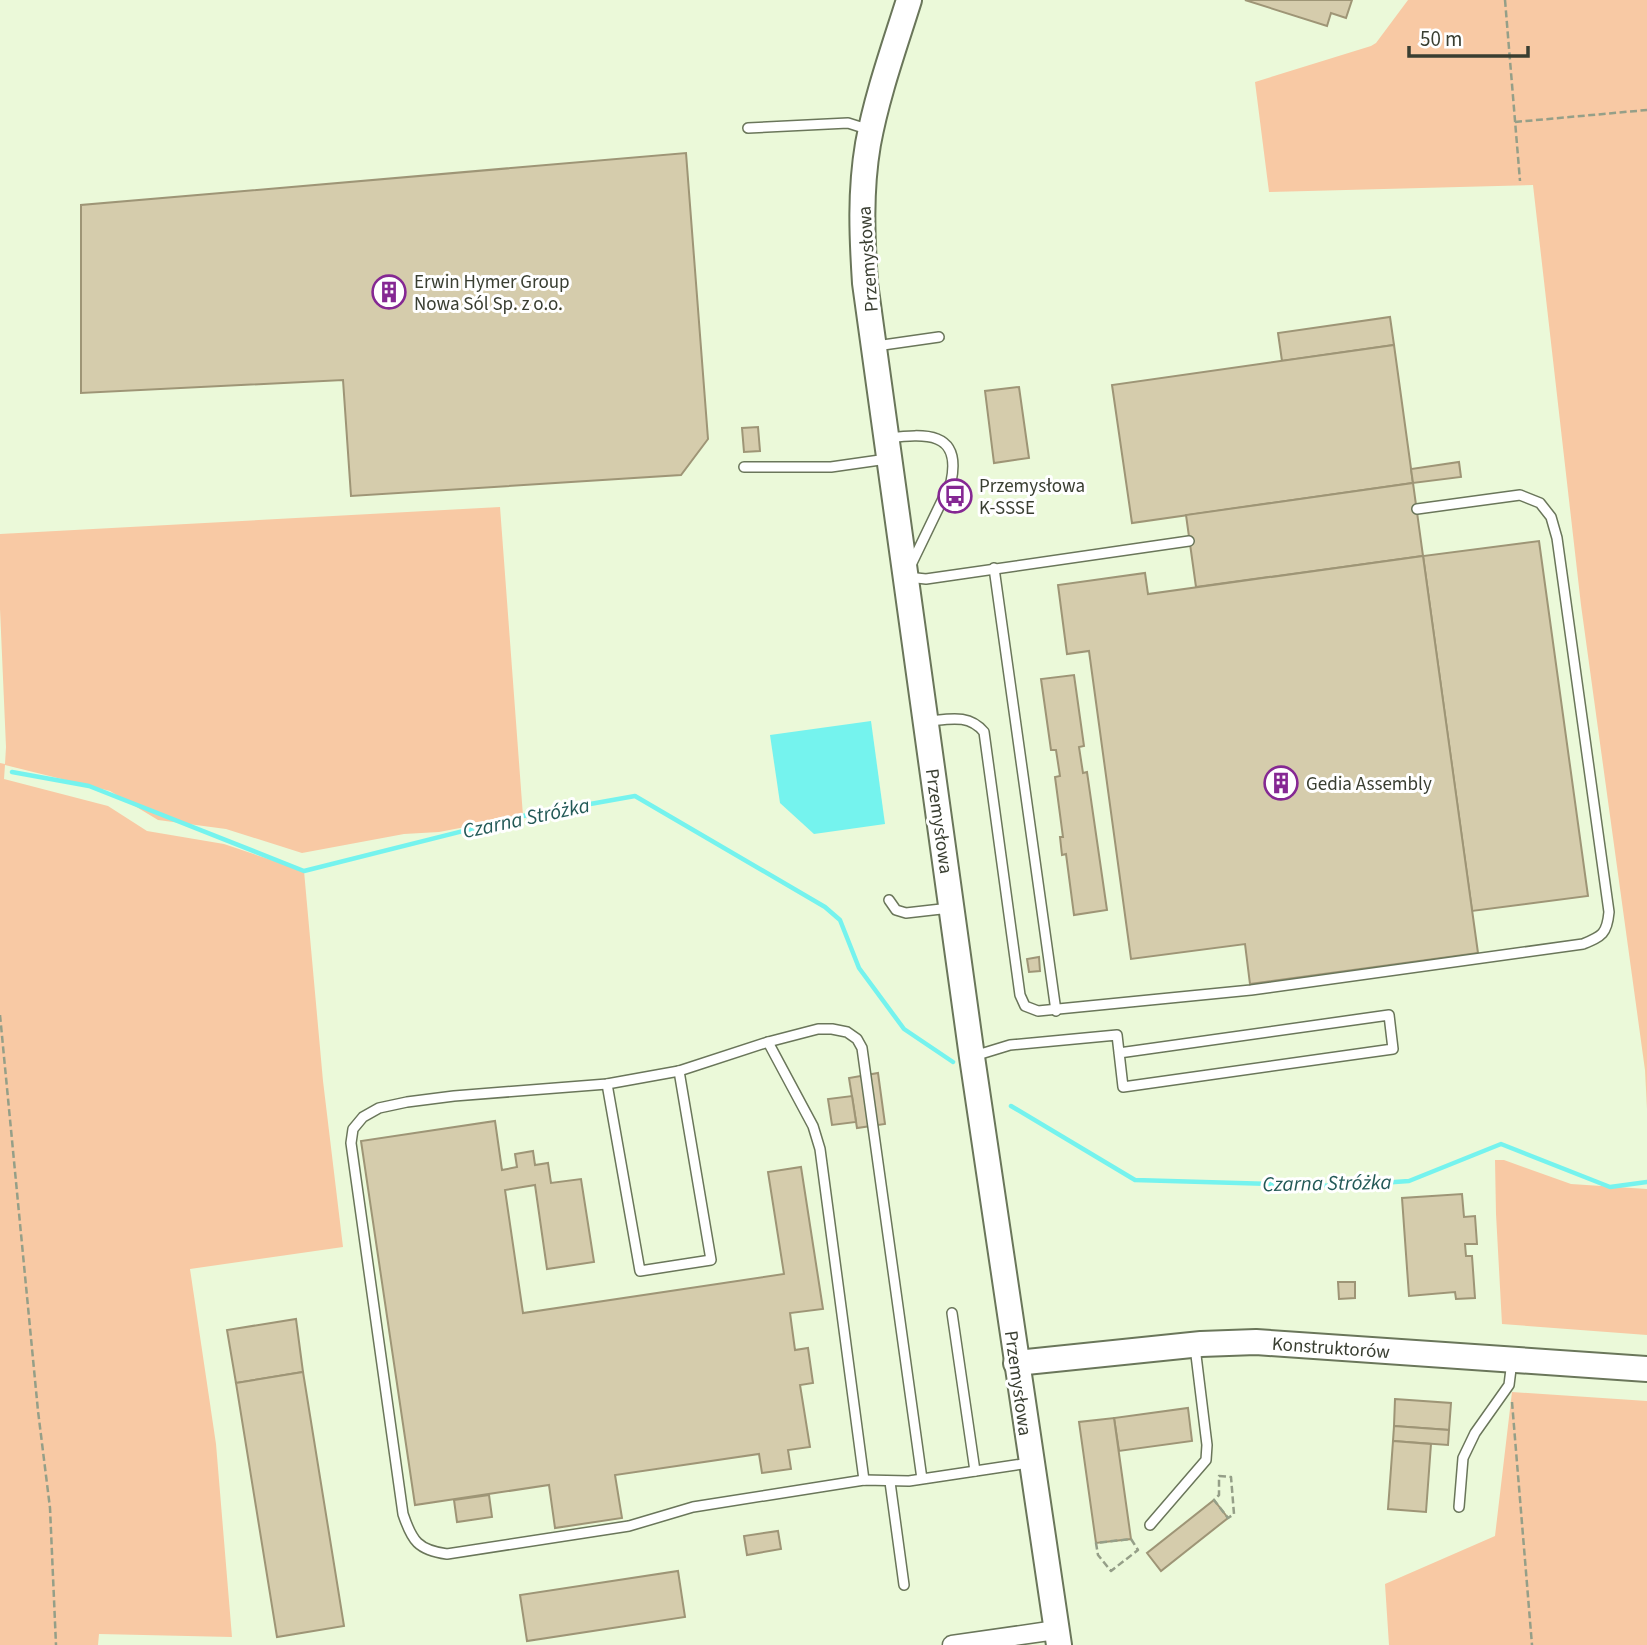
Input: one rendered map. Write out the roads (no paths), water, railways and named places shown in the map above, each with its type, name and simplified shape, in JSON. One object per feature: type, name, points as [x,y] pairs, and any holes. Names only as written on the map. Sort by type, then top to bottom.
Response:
[{"type":"street","name":"Przemysłowa","points":[[906,2],[872,130],[863,192],[862,242],[887,449],[972,1057],[1058,1637]]},
{"type":"street","name":"Konstruktorów","points":[[1016,1363],[1195,1345],[1256,1342],[1647,1369]]},
{"type":"street","points":[[952,1645],[1058,1637]]},
{"type":"lane","points":[[748,128],[848,123],[872,130]]},
{"type":"lane","points":[[874,346],[939,337]]},
{"type":"lane","points":[[744,467],[831,467],[887,449],[917,434],[941,440],[948,449],[953,471],[951,482],[906,576],[926,579],[1189,541]]},
{"type":"lane","points":[[926,721],[965,719],[976,723],[984,732],[1020,995],[1025,1006],[1038,1011],[1251,990],[1583,944],[1600,936],[1607,927],[1609,912],[1558,538],[1551,517],[1540,503],[1520,495],[1417,509]]},
{"type":"lane","points":[[995,568],[1056,1011]]},
{"type":"lane","points":[[889,900],[896,910],[905,914],[952,907]]},
{"type":"lane","points":[[972,1057],[1010,1045],[1117,1035],[1119,1053],[1123,1087],[1393,1049],[1389,1015],[1119,1053]]},
{"type":"lane","points":[[922,1479],[862,1048],[857,1039],[847,1032],[818,1030],[768,1042],[679,1071],[607,1084],[407,1102],[379,1108],[363,1117],[353,1129],[351,1143],[403,1514],[410,1534],[427,1551],[447,1554],[629,1526],[693,1507],[864,1480],[890,1482],[922,1479],[1031,1462]]},
{"type":"lane","points":[[768,1042],[813,1126],[820,1149],[864,1480]]},
{"type":"lane","points":[[607,1084],[640,1270],[711,1260],[679,1071]]},
{"type":"lane","points":[[952,1313],[975,1471]]},
{"type":"lane","points":[[1150,1525],[1206,1460],[1207,1446],[1195,1345]]},
{"type":"lane","points":[[1459,1507],[1463,1458],[1475,1433],[1509,1385],[1512,1359]]},
{"type":"lane","points":[[890,1482],[904,1585]]},
{"type":"water","points":[[871,721],[885,824],[814,834],[780,803],[770,735]]},
{"type":"waterway","name":"Czarna Stróżka","points":[[12,772],[89,786],[304,871],[523,816],[635,796],[825,907],[840,920],[859,968],[904,1029],[953,1062]]},
{"type":"waterway","name":"Czarna Stróżka","points":[[1011,1106],[1135,1180],[1338,1186],[1409,1181],[1501,1144],[1610,1187],[1647,1182]]},
{"type":"place","name":"Erwin Hymer Group Nowa Sól Sp. z o.o.","points":[[389,292]]},
{"type":"place","name":"Przemysłowa K-SSSE","points":[[955,496]]},
{"type":"place","name":"Gedia Assembly","points":[[1281,783]]}]
